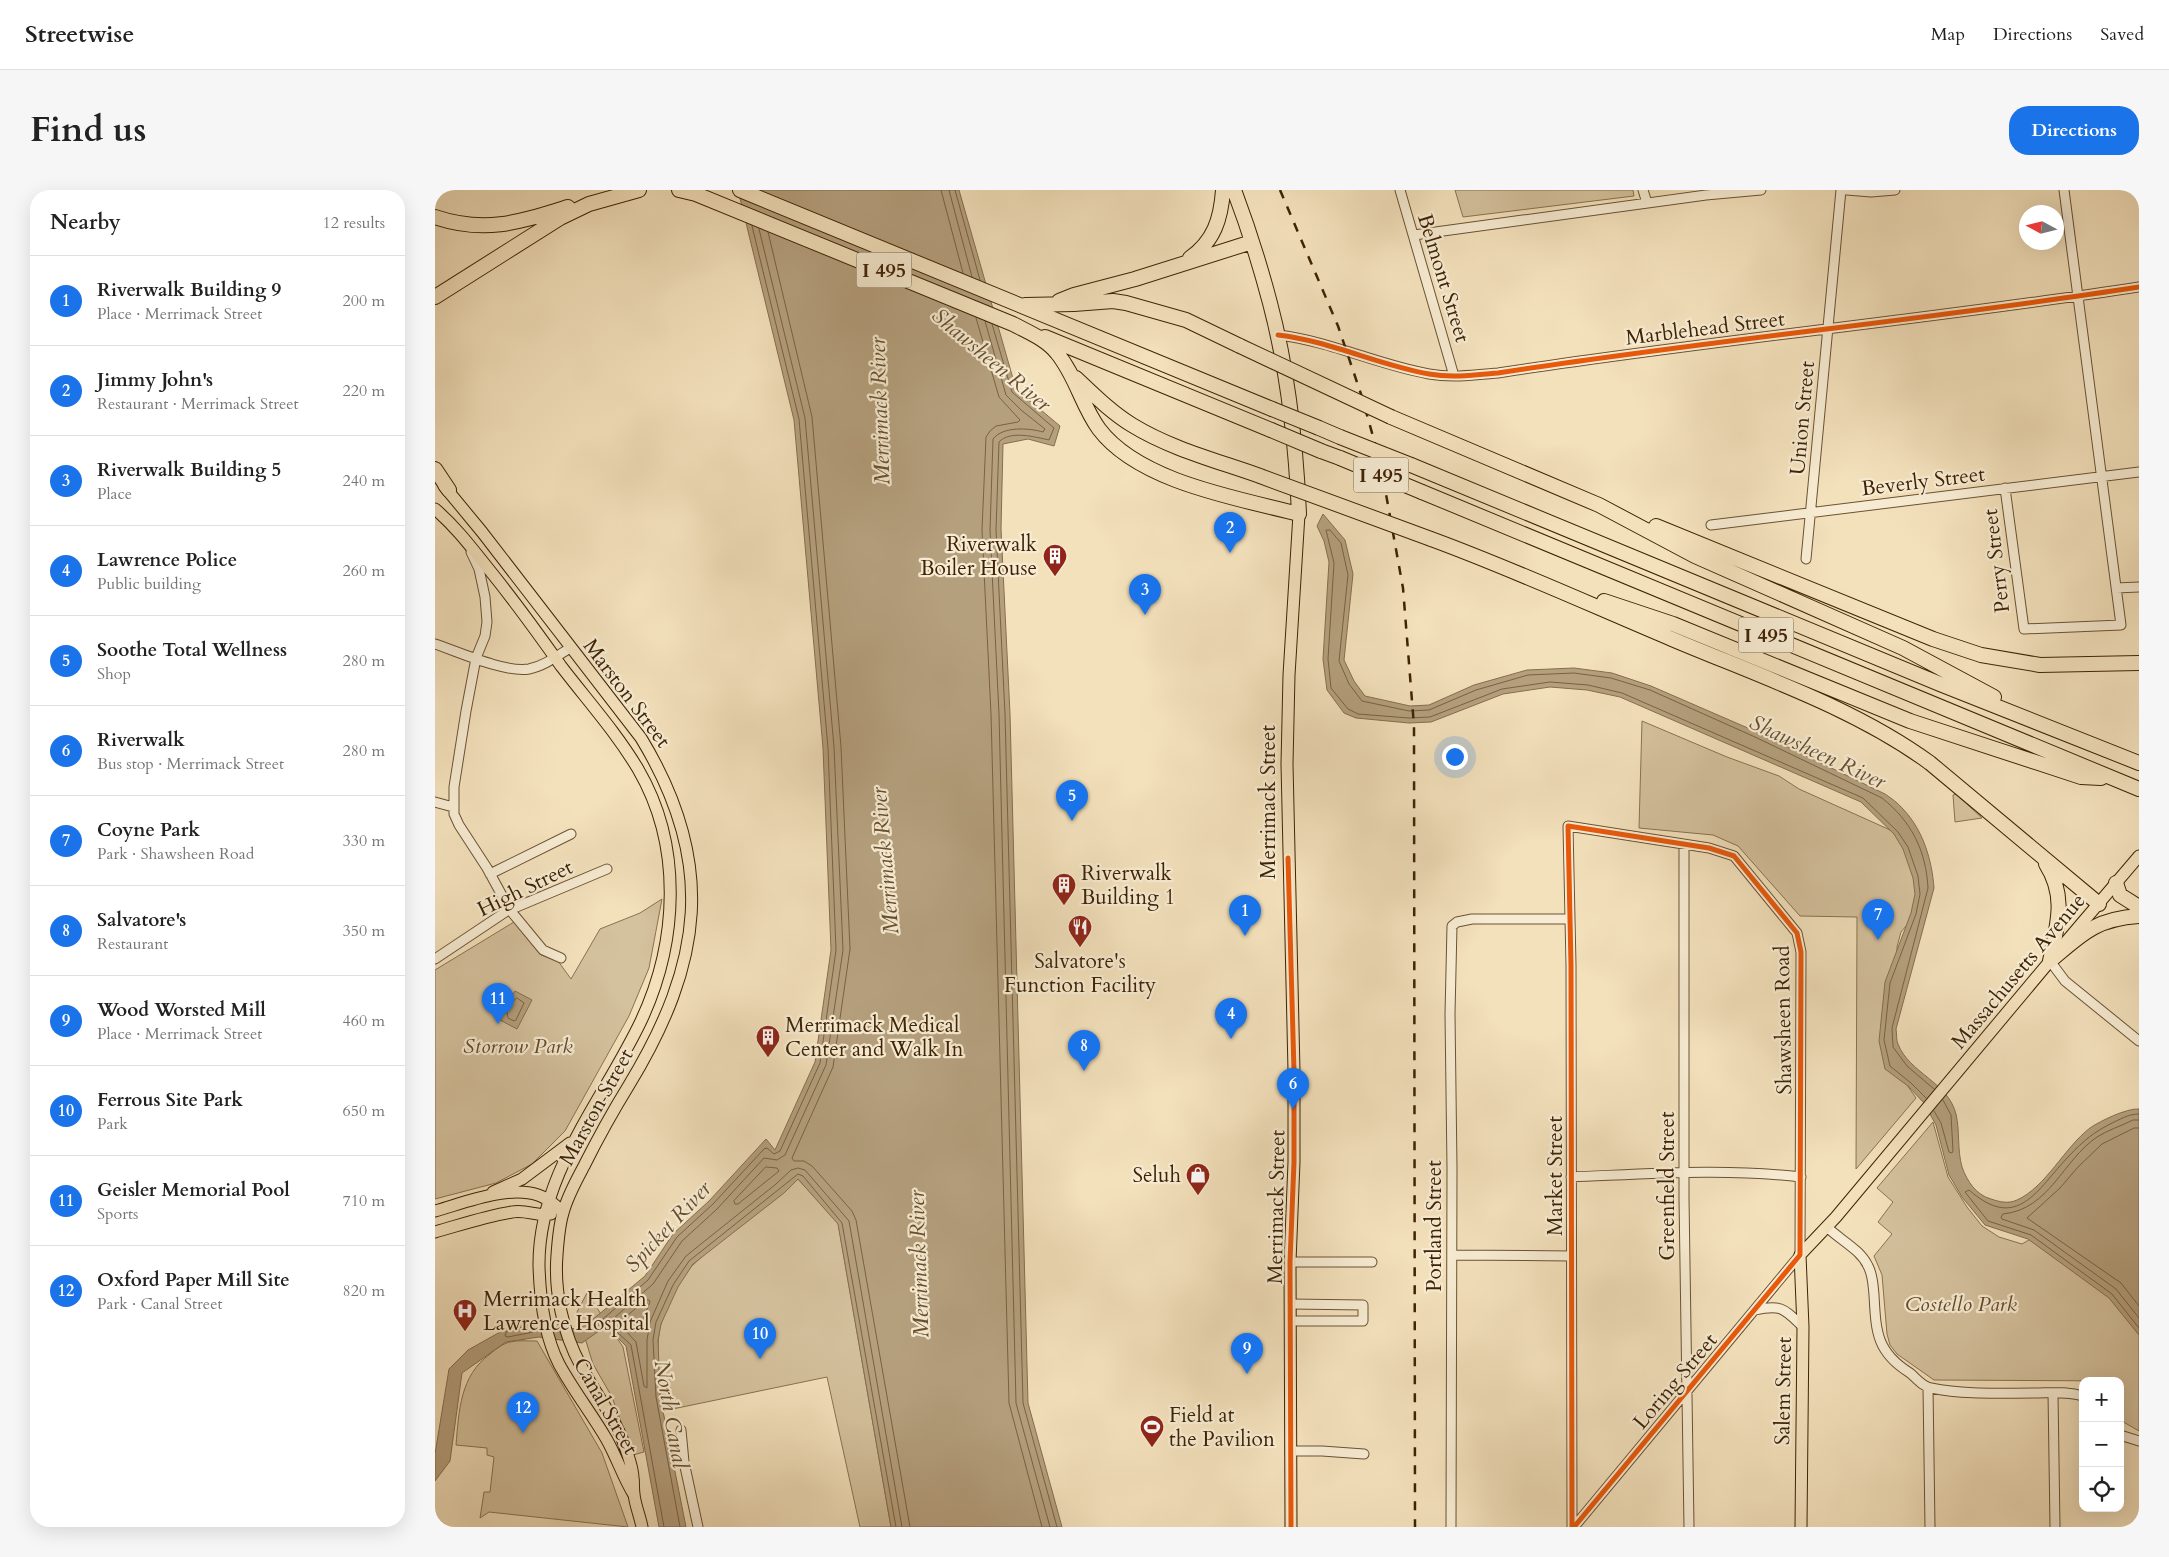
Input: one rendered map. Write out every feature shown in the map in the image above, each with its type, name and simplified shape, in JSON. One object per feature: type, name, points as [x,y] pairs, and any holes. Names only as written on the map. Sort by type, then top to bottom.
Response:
[{"type":"highway","points":[[438,296],[560,218],[589,204],[639,190]]},
{"type":"highway","points":[[679,190],[692,192],[1013,324],[1041,339],[1057,352],[1070,373],[1091,417],[1100,430],[1116,448],[1131,458],[1169,477],[1299,514]]},
{"type":"highway","name":"I 495","points":[[740,190],[1888,663],[2139,763]]},
{"type":"highway","points":[[745,190],[1021,304],[1038,306],[1113,301],[1186,320],[1391,417],[1599,505],[1933,639],[1981,656],[2040,665],[2139,663]]},
{"type":"highway","points":[[1178,266],[1196,253],[1211,236],[1220,217],[1223,190]]},
{"type":"highway","name":"Merrimack Street","points":[[1234,190],[1252,242],[1278,335],[1295,452],[1299,514]]},
{"type":"highway","name":"I 495","points":[[692,192],[2139,789]]},
{"type":"highway","points":[[435,217],[473,225],[501,225],[517,223],[576,204],[589,204]]},
{"type":"highway","points":[[1052,304],[1074,295],[1178,266],[1252,242]]},
{"type":"highway","points":[[1070,373],[1114,412],[1159,439],[1530,577],[1812,698],[1883,732],[1930,763],[2099,904]]},
{"type":"highway","points":[[435,469],[449,490]]},
{"type":"highway","points":[[1599,505],[1695,556],[1903,648],[2049,727]]},
{"type":"highway","points":[[1530,577],[1673,624],[1851,698],[1963,739],[2081,777],[2110,778]]},
{"type":"highway","points":[[2041,854],[2054,877],[2059,904],[2059,919],[2050,961]]},
{"type":"highway","points":[[2116,883],[2120,895],[2139,907]]},
{"type":"highway","points":[[2050,961],[2088,929],[2113,919],[2139,916]]},
{"type":"main road","name":"Marston Street","points":[[435,478],[449,490],[627,719],[657,764],[674,800],[682,826],[692,885],[690,932],[679,983],[647,1056],[604,1127],[572,1188],[563,1212]]},
{"type":"main road","name":"Marston Street","points":[[435,509],[466,541],[622,743],[648,790],[663,827],[668,852],[671,894],[670,917],[664,956],[653,994],[618,1067],[575,1139],[561,1168],[544,1216]]},
{"type":"main road","name":"Merrimack Street","points":[[1291,1527],[1290,1262],[1295,1071],[1287,764],[1289,675],[1299,514]]},
{"type":"main road","name":"Massachusetts Avenue","points":[[1925,1110],[2139,856]]},
{"type":"main road","name":"Loring Street","points":[[1800,1255],[1827,1227],[1925,1110]]},
{"type":"main road","points":[[435,1211],[479,1198],[522,1179],[575,1139]]},
{"type":"main road","points":[[479,1198],[513,1193],[536,1194],[549,1200],[563,1212]]},
{"type":"main road","points":[[435,1232],[513,1212],[528,1212],[544,1216],[563,1212]]},
{"type":"main road","name":"Canal Street","points":[[563,1212],[557,1257],[559,1298],[573,1351],[609,1413],[626,1450],[633,1476],[634,1495],[642,1527]]},
{"type":"main road","name":"Canal Street","points":[[544,1216],[539,1263],[541,1300],[552,1349],[559,1364],[606,1439],[625,1481],[634,1495]]},
{"type":"main road","name":"Salem Street","points":[[1800,1255],[1803,1327],[1801,1527]]},
{"type":"street","name":"Belmont Street","points":[[1400,190],[1455,376]]},
{"type":"street","points":[[1643,190],[1647,203]]},
{"type":"street","points":[[1414,235],[1745,190],[1761,190]]},
{"type":"street","name":"Union Street","points":[[1806,559],[1841,190]]},
{"type":"street","points":[[1847,190],[1871,192],[1895,190]]},
{"type":"street","points":[[2064,190],[2116,588],[2139,587]]},
{"type":"street","name":"Marblehead Street","points":[[1278,335],[1326,346],[1407,370],[1455,376],[1498,374],[1648,351],[1828,330],[2139,287]]},
{"type":"street","name":"Beverly Street","points":[[1711,525],[2139,472]]},
{"type":"street","name":"Perry Street","points":[[2005,488],[2023,629],[2121,625],[2116,588]]},
{"type":"street","points":[[466,541],[479,569],[485,597],[487,622],[485,636],[476,658],[455,774],[453,807],[459,825],[491,874],[510,910],[543,950],[561,958]]},
{"type":"street","points":[[435,644],[505,668],[522,670],[538,666],[570,648]]},
{"type":"street","points":[[435,802],[453,807]]},
{"type":"street","name":"Shawsheen Road","points":[[1569,826],[1724,851],[1734,856],[1797,933],[1801,952],[1800,1255]]},
{"type":"street","name":"Market Street","points":[[1569,826],[1573,1527]]},
{"type":"street","points":[[491,874],[571,834]]},
{"type":"street","name":"Greenfield Street","points":[[1684,845],[1684,1174],[1689,1527]]},
{"type":"street","name":"High Street","points":[[435,959],[510,910],[607,868]]},
{"type":"street","name":"Portland Street","points":[[1451,1527],[1451,1014],[1453,925],[1457,922],[1473,919],[1570,919]]},
{"type":"street","points":[[2050,961],[2065,981],[2139,1041]]},
{"type":"street","points":[[1571,1176],[1774,1174],[1801,1177]]},
{"type":"street","points":[[1827,1227],[1837,1237],[1862,1255],[1867,1264],[1871,1273],[1873,1287],[1875,1325],[1882,1348],[1901,1368],[1928,1388],[1977,1393],[2079,1394]]},
{"type":"street","points":[[1452,1255],[1571,1256]]},
{"type":"street","name":"Loring Street","points":[[1573,1527],[1800,1255]]},
{"type":"street","points":[[1290,1262],[1372,1262]]},
{"type":"street","points":[[1291,1304],[1363,1305],[1363,1321],[1291,1321]]},
{"type":"street","points":[[1755,1310],[1776,1307],[1790,1315],[1803,1327]]},
{"type":"street","points":[[1928,1388],[1930,1527]]},
{"type":"street","points":[[2053,1393],[2055,1527]]},
{"type":"street","points":[[681,1430],[684,1462],[698,1527]]},
{"type":"street","points":[[2124,1436],[2139,1441]]},
{"type":"street","points":[[1291,1452],[1322,1451],[1364,1454]]},
{"type":"green space","points":[[1455,190],[1633,190],[1634,196],[1463,217]]},
{"type":"green space","points":[[1642,721],[1727,757],[1779,776],[1799,789],[1888,829],[1896,834],[1922,880],[1911,920],[1901,932],[1897,947],[1894,1066],[1916,1098],[1856,1169],[1857,917],[1800,916],[1738,846],[1713,835],[1639,828]]},
{"type":"green space","points":[[1956,794],[1982,818],[1955,822],[1953,795]]},
{"type":"green space","name":"Storrow Park","points":[[662,899],[649,968],[629,1016],[565,1131],[532,1164],[496,1183],[435,1199],[435,970],[514,922],[541,955],[558,961],[571,979],[600,929],[640,913]]},
{"type":"green space","name":"Costello Park","points":[[2139,1119],[2139,1431],[2124,1422],[2124,1377],[2079,1377],[2079,1381],[1934,1380],[1897,1354],[1890,1345],[1887,1334],[1882,1275],[1874,1256],[1892,1234],[1878,1222],[1893,1202],[1877,1188],[1933,1122],[1948,1177],[1982,1226],[1999,1237],[2022,1244],[2039,1234]]},
{"type":"green space","points":[[798,1179],[838,1223],[891,1527],[860,1527],[827,1377],[663,1411],[658,1367],[659,1333],[666,1309],[679,1284],[689,1269],[706,1253]]},
{"type":"green space","points":[[587,1293],[623,1347],[644,1452],[633,1455],[612,1397],[593,1364],[577,1312]]},
{"type":"green space","points":[[513,1341],[537,1341],[602,1453],[628,1527],[489,1512],[480,1518],[484,1492],[490,1492],[494,1457],[487,1455],[487,1448],[456,1445],[458,1419],[463,1395],[472,1373],[480,1363],[497,1349]]},
{"type":"water","name":"Merrimack River","points":[[738,190],[959,190],[1016,389],[1060,426],[1054,446],[1028,439],[1003,444],[1001,529],[1010,714],[1028,1403],[1062,1527],[891,1527],[838,1224],[798,1179],[784,1193],[693,1264],[678,1287],[661,1324],[658,1340],[660,1396],[686,1527],[659,1527],[626,1346],[606,1326],[582,1343],[539,1337],[506,1342],[462,1373],[450,1461],[435,1481],[435,1454],[449,1369],[468,1350],[518,1322],[577,1329],[586,1325],[645,1276],[673,1234],[709,1201],[766,1139],[775,1150],[815,1062],[831,950],[823,748],[794,420]]},
{"type":"water","name":"Shawsheen River","points":[[1323,514],[1345,540],[1353,574],[1344,660],[1354,681],[1365,696],[1410,706],[1429,705],[1474,685],[1527,670],[1574,668],[1612,673],[1651,686],[1757,732],[1885,794],[1901,807],[1910,817],[1921,836],[1929,856],[1934,888],[1896,1029],[1898,1044],[1903,1054],[1911,1063],[1937,1085],[1952,1103],[1957,1120],[1960,1160],[1969,1182],[1981,1194],[1998,1201],[2014,1201],[2027,1194],[2046,1177],[2090,1128],[2121,1113],[2139,1109],[2139,1335],[2109,1298],[2028,1239],[1985,1225],[1962,1197],[1949,1175],[1936,1125],[1924,1103],[1908,1086],[1885,1069],[1879,1041],[1885,982],[1911,913],[1915,894],[1913,878],[1903,849],[1894,834],[1861,802],[1620,697],[1587,690],[1550,687],[1503,694],[1431,722],[1409,723],[1356,718],[1344,713],[1327,690],[1323,659],[1329,562],[1324,541],[1317,526]]},
{"type":"water","points":[[515,991],[532,1000],[517,1029],[500,1020],[503,1013],[495,1009],[503,993],[511,997]]},
{"type":"railway","points":[[1280,190],[1338,326],[1361,394],[1380,461],[1403,588],[1414,726],[1415,1527]]},
{"type":"cycle path","points":[[1278,335],[1316,342],[1410,370],[1446,376],[1463,376],[1979,310],[2139,287]]},
{"type":"cycle path","points":[[1572,1527],[1571,965],[1568,826],[1709,848],[1734,856],[1797,933],[1801,952],[1800,1255],[1574,1527]]},
{"type":"cycle path","points":[[1288,858],[1294,1071],[1294,1162],[1290,1262],[1291,1527]]},
{"type":"place","name":"Jimmy John's","points":[[1230,553]]},
{"type":"place","name":"Riverwalk Boiler House","points":[[1055,577]]},
{"type":"place","name":"Riverwalk Building 5","points":[[1145,615]]},
{"type":"place","name":"Soothe Total Wellness","points":[[1072,821]]},
{"type":"place","name":"Riverwalk Building 1","points":[[1064,906]]},
{"type":"place","name":"Riverwalk Building 9","points":[[1245,936]]},
{"type":"place","name":"Coyne Park","points":[[1878,940]]},
{"type":"place","name":"Salvatore's Function Facility","points":[[1080,948]]},
{"type":"place","name":"Geisler Memorial Pool","points":[[498,1024]]},
{"type":"place","name":"Lawrence Police","points":[[1231,1039]]},
{"type":"place","name":"Merrimack Medical Center and Walk In","points":[[768,1058]]},
{"type":"place","name":"Salvatore's","points":[[1084,1071]]},
{"type":"place","name":"Riverwalk","points":[[1293,1109]]},
{"type":"place","name":"Seluh","points":[[1198,1196]]},
{"type":"place","name":"Merrimack Health Lawrence Hospital","points":[[465,1332]]},
{"type":"place","name":"Ferrous Site Park","points":[[760,1359]]},
{"type":"place","name":"Wood Worsted Mill","points":[[1247,1374]]},
{"type":"place","name":"Oxford Paper Mill Site","points":[[523,1433]]},
{"type":"place","name":"Field at the Pavilion","points":[[1152,1448]]},
{"type":"water label","name":"Spicket River","points":[[667,1226]]},
{"type":"water label","name":"North Canal","points":[[672,1414]]}]
